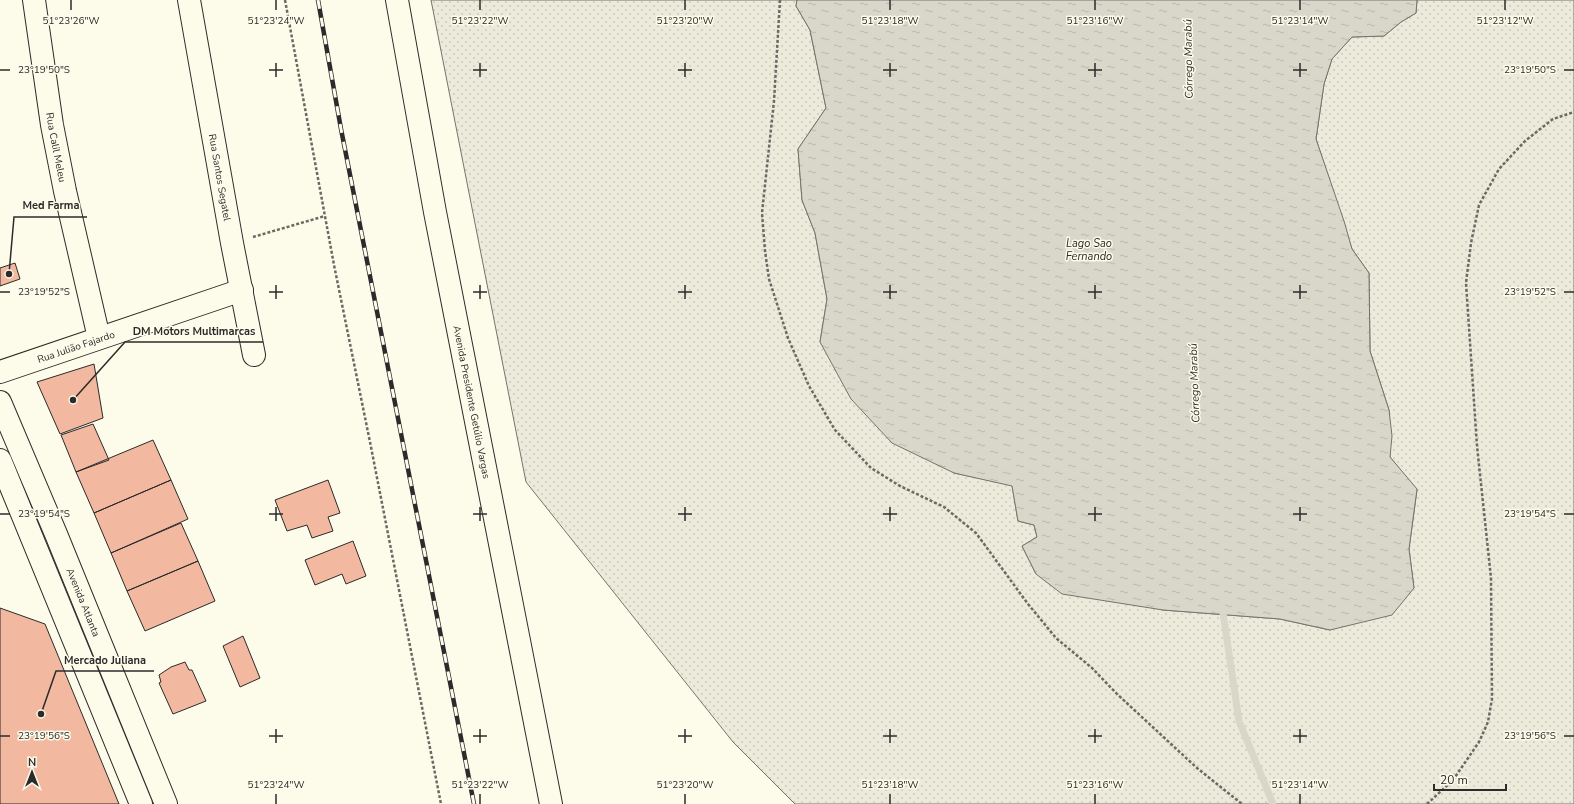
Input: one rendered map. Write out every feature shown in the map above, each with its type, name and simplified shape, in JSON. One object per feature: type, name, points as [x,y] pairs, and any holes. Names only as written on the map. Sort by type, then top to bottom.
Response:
[{"type":"street","name":"Rua Calil Meleu","points":[[34,0],[52,125],[67,199],[99,338]]},
{"type":"street","name":"Rua Santos Segatel","points":[[189,0],[232,243],[254,355]]},
{"type":"street","name":"Avenida Presidente Getúlio Vargas","points":[[397,0],[435,212],[551,804]]},
{"type":"street","name":"Rua Julião Fajardo","points":[[0,372],[242,290]]},
{"type":"street","name":"Avenida Atlanta","points":[[0,402],[56,534],[166,804]]},
{"type":"street","points":[[0,460],[35,542],[141,804]]},
{"type":"street","points":[[35,542],[56,534]]},
{"type":"path","points":[[285,0],[325,216],[441,804]]},
{"type":"path","points":[[780,0],[774,101],[762,214],[764,244],[770,279],[788,338],[809,386],[835,430],[871,468],[900,486],[944,508],[976,533],[1028,604],[1056,638],[1092,668],[1117,694],[1197,768],[1242,804]]},
{"type":"path","points":[[1426,804],[1453,780],[1479,742],[1488,722],[1492,699],[1491,578],[1477,446],[1466,283],[1479,205],[1499,169],[1525,141],[1553,119],[1574,112]]},
{"type":"path","points":[[232,243],[325,216]]},
{"type":"shaded area","points":[[431,0],[797,0],[796,6],[810,30],[826,108],[798,149],[802,200],[815,233],[827,299],[820,342],[954,473],[1012,485],[1018,521],[1034,525],[1037,537],[1022,546],[1036,574],[1163,610],[1280,619],[1330,630],[1414,588],[1409,549],[1417,490],[1390,457],[1389,410],[1370,351],[1369,273],[1352,249],[1316,139],[1324,84],[1332,59],[1352,37],[1384,36],[1401,22],[1416,13],[1417,0],[1574,0],[1574,804],[795,804],[733,742],[526,482]]},
{"type":"water","name":"Lago Sao Fernando","points":[[797,0],[1417,0],[1416,13],[1401,22],[1384,36],[1352,37],[1332,59],[1324,84],[1316,139],[1352,249],[1369,273],[1370,351],[1389,410],[1392,436],[1390,457],[1417,489],[1409,549],[1414,588],[1392,615],[1330,630],[1280,619],[1163,610],[1062,594],[1036,574],[1022,546],[1037,537],[1034,525],[1018,521],[1012,486],[954,473],[892,443],[851,399],[820,342],[827,299],[815,233],[802,200],[798,149],[826,108],[810,30],[796,6]]},
{"type":"building","points":[[15,263],[20,279],[0,286],[0,268]]},
{"type":"building","points":[[94,364],[103,418],[60,434],[37,382]]},
{"type":"building","points":[[93,424],[109,460],[76,472],[61,435]]},
{"type":"building","points":[[153,440],[171,480],[94,513],[76,472]]},
{"type":"building","points":[[171,480],[188,519],[111,553],[94,513]]},
{"type":"building","points":[[328,480],[340,513],[328,517],[333,531],[312,538],[307,525],[287,531],[275,500]]},
{"type":"building","points":[[181,523],[198,561],[127,591],[111,553]]},
{"type":"building","points":[[353,541],[366,576],[346,584],[342,574],[315,585],[305,560]]},
{"type":"building","points":[[198,561],[215,601],[145,631],[127,591]]},
{"type":"building","points":[[0,608],[45,624],[119,804],[0,804]]},
{"type":"building","points":[[243,636],[260,678],[240,687],[223,646]]},
{"type":"building","points":[[185,662],[189,670],[192,670],[206,701],[173,714],[159,683],[161,682],[159,675],[171,667]]},
{"type":"waterway","name":"Córrego Marabú","points":[[1222,606],[1239,721],[1273,804]]},
{"type":"railway","points":[[318,0],[341,129],[474,804]]},
{"type":"place","name":"Med Farma","points":[[9,274]]},
{"type":"place","name":"DM Motors Multimarcas","points":[[73,400]]},
{"type":"place","name":"Mercado Juliana","points":[[41,714]]}]
